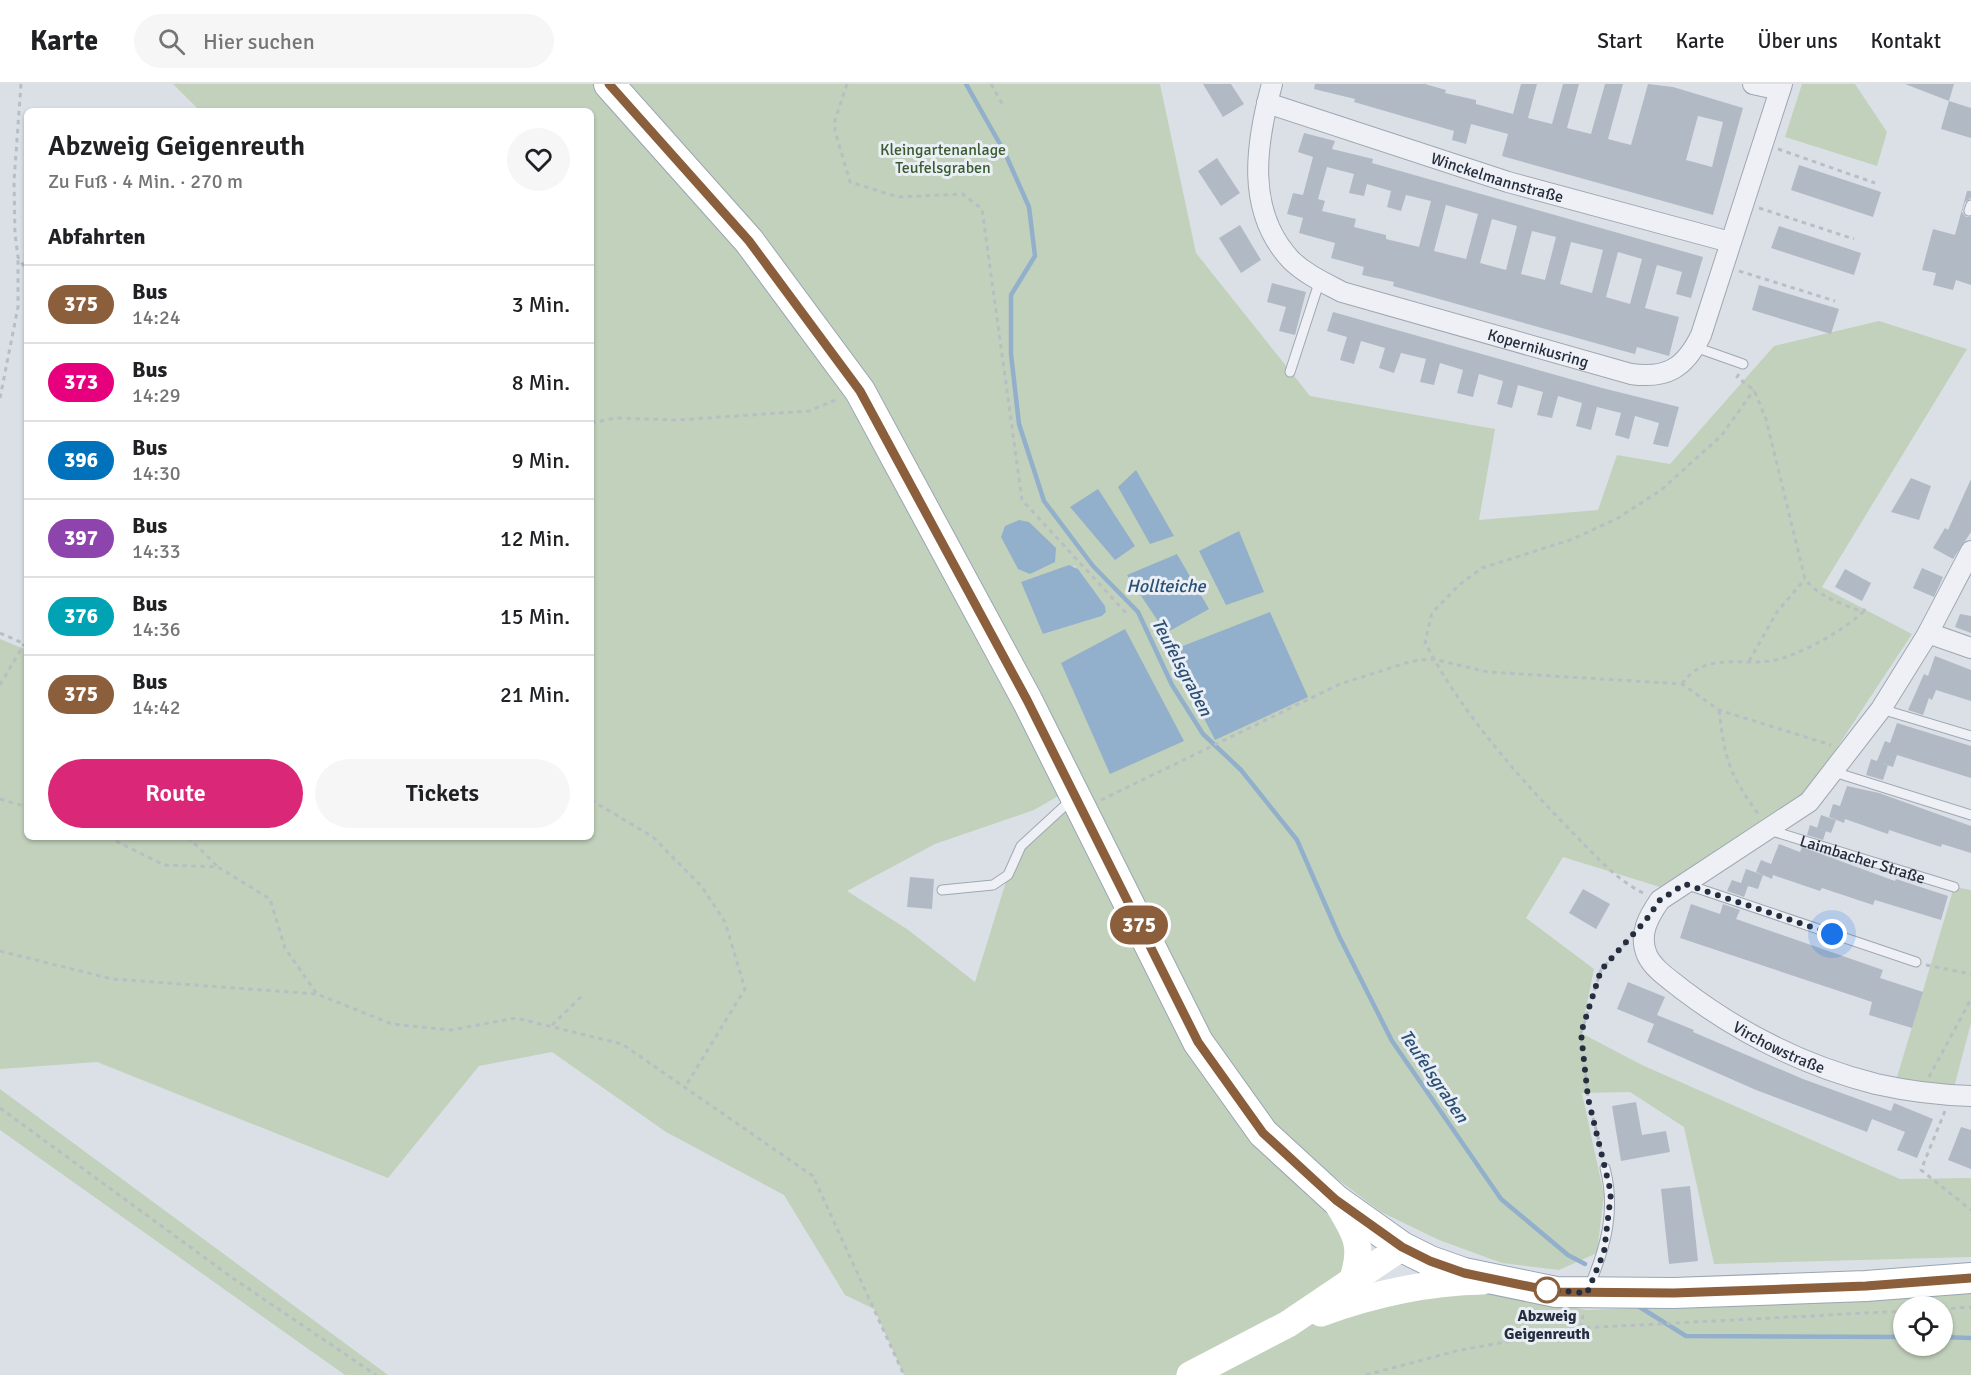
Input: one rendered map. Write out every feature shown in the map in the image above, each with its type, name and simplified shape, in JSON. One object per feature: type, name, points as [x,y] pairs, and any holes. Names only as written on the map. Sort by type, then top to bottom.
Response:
[{"type":"main road","points":[[609,84],[749,241],[860,391],[1027,700],[1198,1042],[1263,1133],[1336,1200],[1405,1249],[1464,1273],[1556,1292],[1674,1293],[1843,1287],[1971,1278]]},
{"type":"main road","points":[[1336,1200],[1355,1233],[1358,1244],[1358,1266],[1352,1281]]},
{"type":"main road","points":[[1190,1375],[1288,1324],[1405,1249]]},
{"type":"main road","points":[[1376,1296],[1393,1282],[1405,1249]]},
{"type":"main road","points":[[1288,1324],[1376,1296],[1452,1282],[1496,1280]]},
{"type":"street","points":[[1753,84],[1781,87]]},
{"type":"street","name":"Kopernikusring","points":[[1270,93],[1258,154],[1260,198],[1266,221],[1276,241],[1292,261],[1342,292],[1631,374],[1653,377],[1669,372],[1683,362],[1695,347],[1781,87]]},
{"type":"street","name":"Winckelmannstraße","points":[[1270,93],[1508,182],[1730,242]]},
{"type":"street","name":"Laimbacher Straße","points":[[1646,920],[1660,900],[1809,802],[1881,709],[1928,633],[1971,551]]},
{"type":"street","points":[[1928,633],[1971,648]]},
{"type":"street","name":"Virchowstraße","points":[[1646,920],[1647,954],[1660,972],[1714,1013],[1761,1041],[1819,1067],[1876,1084],[1920,1092],[1961,1095]]},
{"type":"lane","points":[[1290,372],[1320,280]]},
{"type":"lane","points":[[1695,347],[1743,364]]},
{"type":"lane","points":[[1881,709],[1971,736]]},
{"type":"lane","points":[[1834,772],[1971,815]]},
{"type":"lane","points":[[942,890],[993,885],[1008,875],[1021,846],[1078,803]]},
{"type":"lane","name":"Laimbacher Straße","points":[[1769,830],[1954,887]]},
{"type":"lane","points":[[1685,884],[1916,962]]},
{"type":"lane","points":[[1587,1293],[1604,1252],[1611,1193],[1605,1167]]},
{"type":"path","points":[[0,398],[18,307],[14,181],[21,84]]},
{"type":"path","points":[[847,84],[835,120],[835,132],[850,182],[898,197],[963,194],[982,209],[1022,500],[1127,614]]},
{"type":"path","points":[[991,84],[1004,107]]},
{"type":"path","points":[[1762,144],[1875,183]]},
{"type":"path","points":[[1743,203],[1854,239]]},
{"type":"path","points":[[18,257],[24,267]]},
{"type":"path","points":[[1722,265],[1835,301]]},
{"type":"path","points":[[1743,364],[1737,377],[1754,390],[1774,444],[1805,579],[1829,598],[1863,612]]},
{"type":"path","points":[[1660,900],[1640,892],[1614,873],[1546,807],[1481,728],[1433,659],[1425,642],[1432,614],[1459,585],[1482,568],[1573,538],[1618,518],[1661,490],[1720,436],[1754,390]]},
{"type":"path","points":[[594,422],[615,418],[678,420],[809,411],[860,391]]},
{"type":"path","points":[[1749,662],[1777,612],[1805,579]]},
{"type":"path","points":[[1682,684],[1690,671],[1699,666],[1718,662],[1749,662],[1785,658],[1850,624],[1866,607]]},
{"type":"path","points":[[0,633],[24,643]]},
{"type":"path","points":[[0,686],[24,647]]},
{"type":"path","points":[[1078,803],[1340,684],[1412,661],[1433,659],[1488,672],[1682,684],[1719,710],[1850,751]]},
{"type":"path","points":[[1719,710],[1724,750],[1732,776],[1769,830]]},
{"type":"path","points":[[0,799],[24,806]]},
{"type":"path","points":[[594,802],[653,837],[702,887],[725,922],[745,989],[685,1087]]},
{"type":"path","points":[[114,840],[164,865],[218,867]]},
{"type":"path","points":[[191,840],[218,867],[270,899],[285,948],[317,994]]},
{"type":"path","points":[[1605,1167],[1588,1098],[1581,1033],[1601,970],[1646,920]]},
{"type":"path","points":[[0,951],[112,979],[317,994],[392,1024],[451,1030],[516,1018],[622,1044],[813,1176],[904,1375]]},
{"type":"path","points":[[1935,967],[1971,974]]},
{"type":"path","points":[[552,1025],[583,995]]},
{"type":"path","points":[[1920,1092],[1971,999]]},
{"type":"path","points":[[1961,1095],[1921,1170],[1971,1210]]},
{"type":"path","points":[[0,1108],[234,1279],[376,1375]]},
{"type":"path","points":[[1953,1308],[1971,1307]]},
{"type":"path","points":[[1366,1375],[1467,1348],[1581,1328],[1893,1312]]},
{"type":"green space","points":[[173,84],[598,84],[763,277],[866,413],[1060,795],[1034,810],[935,844],[847,891],[907,929],[975,982],[1008,875],[1021,846],[1064,812],[1074,813],[1176,1019],[1340,1218],[1352,1259],[1330,1288],[1176,1375],[904,1375],[874,1309],[845,1295],[784,1195],[666,1132],[552,1052],[479,1066],[388,1178],[97,1062],[0,1069],[0,639],[24,649],[24,840],[594,840],[594,108],[197,108]]},
{"type":"green space","name":"Kleingartenanlage Teufelsgraben","points":[[630,84],[1160,84],[1196,253],[1310,396],[1495,429],[1479,520],[1598,510],[1617,455],[1670,464],[1774,346],[1879,321],[1967,349],[1822,587],[1912,634],[1805,796],[1660,887],[1563,857],[1526,918],[1594,969],[1581,1033],[1642,1065],[1900,1179],[1971,1178],[1971,1257],[1714,1264],[1684,1127],[1630,1092],[1582,1093],[1604,1195],[1597,1253],[1559,1270],[1502,1263],[1439,1240],[1381,1212],[1292,1145],[1248,1093],[1216,1043],[905,447],[675,136]],"holes":[[[1074,565],[1105,606],[1106,612],[1102,616],[1043,634]]]},
{"type":"green space","points":[[1802,84],[1855,84],[1887,132],[1877,166],[1785,137]]},
{"type":"green space","points":[[1954,887],[1971,890],[1971,1023],[1952,1095],[1894,1087]]},
{"type":"green space","points":[[0,1089],[388,1375],[345,1375],[0,1130]]},
{"type":"green space","points":[[1482,1292],[1587,1310],[1893,1296],[1893,1356],[1953,1356],[1953,1296],[1903,1296],[1971,1293],[1971,1375],[1213,1375],[1299,1328],[1353,1307]]},
{"type":"water","points":[[1136,470],[1174,536],[1150,544],[1118,487]]},
{"type":"water","points":[[1098,489],[1135,546],[1115,560],[1070,507]]},
{"type":"water","points":[[1019,520],[1029,522],[1056,548],[1055,562],[1030,574],[1018,569],[1001,537],[1005,526]]},
{"type":"water","points":[[1239,531],[1264,592],[1226,605],[1199,551]]},
{"type":"water","name":"Hollteiche","points":[[1177,554],[1209,609],[1166,633],[1127,575]]},
{"type":"water","points":[[1069,565],[1078,569],[1105,606],[1106,612],[1102,616],[1043,634],[1021,582]]},
{"type":"water","points":[[1270,612],[1308,697],[1215,740],[1170,651]]},
{"type":"water","points":[[1125,629],[1184,741],[1110,774],[1061,663]]},
{"type":"building","points":[[1203,84],[1231,84],[1244,104],[1223,117]]},
{"type":"building","points":[[1315,84],[1425,84],[1446,90],[1445,93],[1476,100],[1476,104],[1513,114],[1521,84],[1537,84],[1528,118],[1552,124],[1563,84],[1579,84],[1567,128],[1591,134],[1605,84],[1623,84],[1608,139],[1631,145],[1648,84],[1673,87],[1743,108],[1713,215],[1502,156],[1508,134],[1471,124],[1466,144],[1452,140],[1454,131],[1354,102],[1355,99],[1314,89]],"holes":[[[1698,116],[1723,122],[1712,167],[1686,160]]]},
{"type":"building","points":[[1905,84],[1954,84],[1949,101]]},
{"type":"building","points":[[1949,101],[1971,108],[1971,138],[1941,129]]},
{"type":"building","points":[[1304,133],[1335,141],[1332,149],[1373,159],[1372,163],[1703,257],[1691,298],[1676,294],[1682,272],[1657,265],[1645,308],[1679,317],[1669,356],[1637,347],[1635,354],[1393,286],[1394,282],[1362,275],[1364,267],[1331,258],[1335,243],[1299,233],[1303,218],[1287,214],[1293,193],[1303,195],[1313,157],[1298,152]],"holes":[[[1327,167],[1354,174],[1349,193],[1364,196],[1367,184],[1391,191],[1387,207],[1401,211],[1406,195],[1431,201],[1419,247],[1386,239],[1386,235],[1354,227],[1356,219],[1322,211],[1325,201],[1318,199]],[[1446,205],[1478,214],[1466,259],[1434,251]],[[1492,219],[1517,226],[1506,270],[1480,263]],[[1532,231],[1556,237],[1545,280],[1521,274]],[[1571,242],[1603,250],[1592,293],[1560,284]],[[1618,252],[1642,259],[1630,304],[1606,297]]]},
{"type":"building","points":[[1217,158],[1240,193],[1221,206],[1198,171]]},
{"type":"building","points":[[1799,165],[1881,192],[1873,217],[1791,190]]},
{"type":"building","points":[[1967,191],[1971,191],[1971,198],[1965,202],[1962,212],[1966,217],[1971,217],[1971,285],[1956,280],[1953,290],[1933,285],[1936,273],[1922,270],[1933,229],[1955,235]]},
{"type":"building","points":[[1240,225],[1261,260],[1241,273],[1219,238]]},
{"type":"building","points":[[1779,226],[1861,253],[1854,275],[1771,248]]},
{"type":"building","points":[[1272,283],[1306,292],[1295,335],[1279,331],[1286,307],[1267,302]]},
{"type":"building","points":[[1759,285],[1839,309],[1831,334],[1752,310]]},
{"type":"building","points":[[1333,312],[1602,388],[1679,407],[1668,447],[1653,444],[1659,423],[1635,416],[1629,439],[1615,435],[1621,413],[1597,407],[1591,430],[1576,426],[1582,403],[1558,396],[1552,418],[1537,415],[1543,392],[1518,385],[1512,408],[1497,404],[1503,381],[1479,374],[1473,397],[1457,393],[1463,370],[1440,363],[1434,385],[1420,382],[1426,359],[1401,353],[1394,373],[1379,368],[1385,348],[1361,341],[1354,364],[1340,360],[1347,337],[1327,331]]},
{"type":"building","points":[[1911,478],[1931,486],[1919,520],[1891,512]]},
{"type":"building","points":[[1971,479],[1971,532],[1953,559],[1933,548],[1945,528],[1948,530]]},
{"type":"building","points":[[1922,568],[1943,577],[1934,597],[1913,588]]},
{"type":"building","points":[[1845,569],[1871,583],[1862,601],[1835,587]]},
{"type":"building","points":[[1960,614],[1971,616],[1971,633],[1955,627]]},
{"type":"building","points":[[1935,656],[1971,670],[1971,701],[1936,690],[1932,700],[1929,698],[1923,715],[1908,710],[1924,674],[1928,676]]},
{"type":"building","points":[[1897,723],[1971,746],[1971,778],[1897,755],[1893,767],[1888,765],[1883,780],[1866,775],[1871,759],[1877,761],[1885,741],[1890,743]]},
{"type":"building","points":[[1847,786],[1879,793],[1971,826],[1971,853],[1942,844],[1941,847],[1889,830],[1888,834],[1845,819],[1844,823],[1829,817],[1833,804],[1840,806]]},
{"type":"building","points":[[1821,815],[1836,820],[1831,833],[1817,828]]},
{"type":"building","points":[[1810,825],[1826,831],[1823,840],[1807,835]]},
{"type":"building","points":[[1779,844],[1800,852],[1802,847],[1895,881],[1896,879],[1948,896],[1941,920],[1875,900],[1873,905],[1822,888],[1820,891],[1773,875],[1772,879],[1756,872],[1761,860],[1771,864]]},
{"type":"building","points":[[1746,869],[1763,875],[1758,889],[1748,886],[1744,897],[1727,891],[1732,880],[1741,883]]},
{"type":"building","points":[[910,877],[934,879],[932,909],[907,907]]},
{"type":"building","points":[[1583,889],[1610,904],[1596,929],[1569,913]]},
{"type":"building","points":[[1691,904],[1720,914],[1723,904],[1740,910],[1736,919],[1883,970],[1880,978],[1923,992],[1912,1028],[1869,1015],[1872,1002],[1680,938]]},
{"type":"building","points":[[1628,982],[1665,997],[1657,1015],[1694,1030],[1693,1032],[1803,1079],[1891,1111],[1894,1103],[1933,1119],[1917,1158],[1897,1150],[1905,1132],[1872,1119],[1867,1132],[1756,1090],[1647,1042],[1654,1024],[1617,1009]]},
{"type":"building","points":[[1636,1102],[1642,1135],[1666,1131],[1670,1152],[1621,1161],[1612,1106]]},
{"type":"building","points":[[1961,1127],[1971,1130],[1971,1169],[1948,1160]]},
{"type":"building","points":[[1690,1186],[1698,1261],[1669,1264],[1661,1189]]},
{"type":"waterway","name":"Teufelsgraben","points":[[966,84],[1005,153],[1029,207],[1035,256],[1011,295],[1011,354],[1019,424],[1044,501],[1093,566],[1138,612],[1172,685],[1203,734],[1241,770],[1297,840],[1339,936],[1392,1041],[1501,1199],[1568,1255],[1585,1264]]},
{"type":"waterway","name":"Teufelsgraben","points":[[1638,1306],[1686,1336],[1893,1337]]},
{"type":"waterway","name":"Teufelsgraben","points":[[1953,1337],[1971,1338]]},
{"type":"bus line","name":"375","points":[[609,84],[749,241],[860,391],[1027,700],[1198,1042],[1263,1133],[1336,1200],[1368,1225],[1402,1247],[1430,1261],[1464,1273],[1556,1292],[1674,1293],[1866,1286],[1971,1278]]},
{"type":"place","name":"Abzweig Geigenreuth","points":[[1547,1290]]},
{"type":"route","points":[[1547,1290],[1587,1293],[1604,1252],[1611,1193],[1588,1098],[1581,1033],[1601,970],[1646,920],[1660,900],[1685,884],[1832,934]]}]
